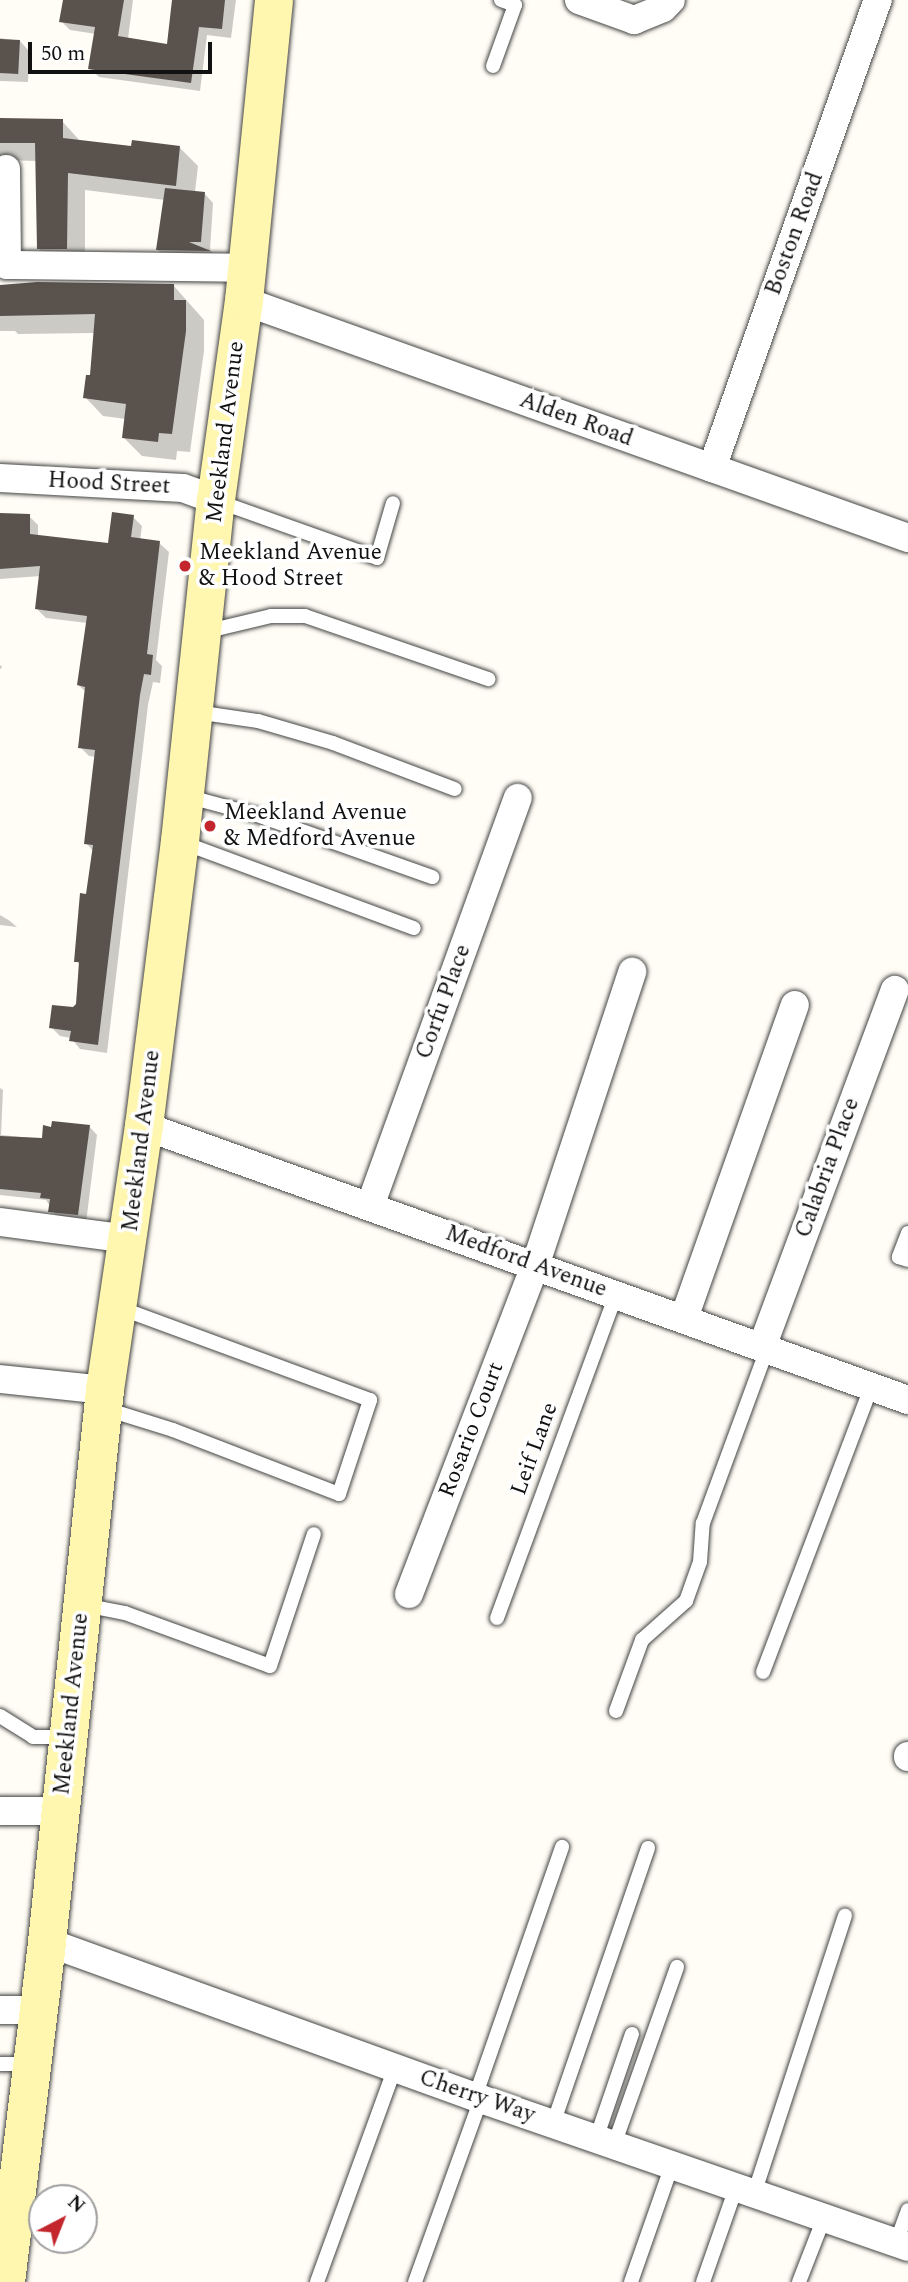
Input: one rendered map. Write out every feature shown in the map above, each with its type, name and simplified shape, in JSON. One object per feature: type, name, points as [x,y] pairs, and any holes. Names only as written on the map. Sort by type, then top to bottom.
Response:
[{"type":"main road","name":"Meekland Avenue","points":[[28,2217],[10,2164],[19,2010],[47,1942],[104,1399],[129,1239],[180,841],[216,500],[245,284],[274,0]]},
{"type":"main road","name":"Meekland Avenue","points":[[6,2282],[28,2223]]},
{"type":"street","points":[[579,0],[634,20],[663,8],[671,0]]},
{"type":"street","name":"Boston Road","points":[[712,468],[878,0]]},
{"type":"street","name":"Alden Road","points":[[6,169],[7,265],[245,284],[712,468],[908,538]]},
{"type":"street","name":"Hood Street","points":[[0,478],[183,488],[216,500]]},
{"type":"street","name":"Corfu Place","points":[[370,1206],[518,798]]},
{"type":"street","name":"Rosario Court","points":[[409,1594],[534,1266],[632,972]]},
{"type":"street","name":"Calabria Place","points":[[764,1348],[895,990]]},
{"type":"street","points":[[684,1318],[795,1005]]},
{"type":"street","name":"Medford Avenue","points":[[144,1126],[908,1400]]},
{"type":"street","points":[[0,1222],[129,1239]]},
{"type":"street","points":[[0,1379],[104,1399]]},
{"type":"street","points":[[0,1811],[61,1811]]},
{"type":"street","name":"Cherry Way","points":[[47,1942],[478,2098],[902,2245]]},
{"type":"lane","points":[[493,66],[515,5],[501,0]]},
{"type":"lane","points":[[216,500],[377,558],[393,503]]},
{"type":"lane","points":[[203,632],[271,616],[305,616],[488,679]]},
{"type":"lane","points":[[194,712],[258,721],[333,743],[455,789]]},
{"type":"lane","points":[[185,795],[257,815],[432,877]]},
{"type":"lane","points":[[180,841],[414,928]]},
{"type":"lane","points":[[908,1233],[900,1257],[908,1261]]},
{"type":"lane","name":"Leif Lane","points":[[497,1618],[616,1295]]},
{"type":"lane","points":[[104,1399],[173,1430],[339,1494],[370,1400],[118,1307]]},
{"type":"lane","points":[[616,1711],[642,1640],[686,1601],[700,1562],[703,1523],[764,1348]]},
{"type":"lane","points":[[763,1672],[871,1387]]},
{"type":"lane","points":[[83,1605],[125,1613],[270,1665],[314,1534]]},
{"type":"lane","points":[[0,1716],[33,1737],[69,1737]]},
{"type":"lane","points":[[415,2282],[562,1847]]},
{"type":"lane","points":[[553,2124],[648,1848]]},
{"type":"lane","points":[[703,2282],[745,2191],[845,1915]]},
{"type":"lane","points":[[605,2142],[677,1967]]},
{"type":"lane","points":[[605,2142],[632,2034]]},
{"type":"lane","points":[[317,2282],[395,2068]]},
{"type":"lane","points":[[631,2282],[672,2165]]},
{"type":"lane","points":[[902,2245],[908,2210]]},
{"type":"lane","points":[[799,2282],[824,2218]]},
{"type":"building","points":[[63,0],[124,0],[118,36],[167,44],[172,0],[225,0],[222,29],[199,27],[191,83],[88,69],[95,27],[59,22]]},
{"type":"building","points":[[0,39],[20,40],[18,74],[0,73]]},
{"type":"building","points":[[0,118],[63,119],[63,138],[131,146],[132,140],[180,146],[176,186],[68,173],[67,249],[37,249],[35,143],[0,143]]},
{"type":"building","points":[[165,188],[205,192],[201,242],[189,242],[211,251],[156,250]]},
{"type":"building","points":[[37,282],[174,284],[174,300],[186,300],[186,331],[172,434],[159,433],[158,442],[122,438],[126,404],[83,398],[86,375],[90,375],[95,314],[0,316],[0,285]]},
{"type":"building","points":[[112,512],[134,515],[131,537],[160,541],[147,654],[153,655],[151,675],[144,674],[140,695],[98,1045],[69,1041],[71,1031],[49,1028],[52,1005],[73,1007],[76,1004],[79,962],[74,962],[80,893],[86,894],[93,845],[84,844],[95,750],[78,748],[85,687],[77,685],[87,616],[35,609],[40,566],[0,569],[0,513],[30,514],[30,534],[108,543]]},
{"type":"building","points":[[52,1121],[90,1125],[78,1215],[48,1212],[50,1199],[40,1198],[41,1193],[0,1189],[0,1136],[42,1138],[43,1125],[51,1127]]},
{"type":"place","name":"Meekland Avenue & Hood Street","points":[[185,566]]},
{"type":"place","name":"Meekland Avenue & Medford Avenue","points":[[210,826]]}]
